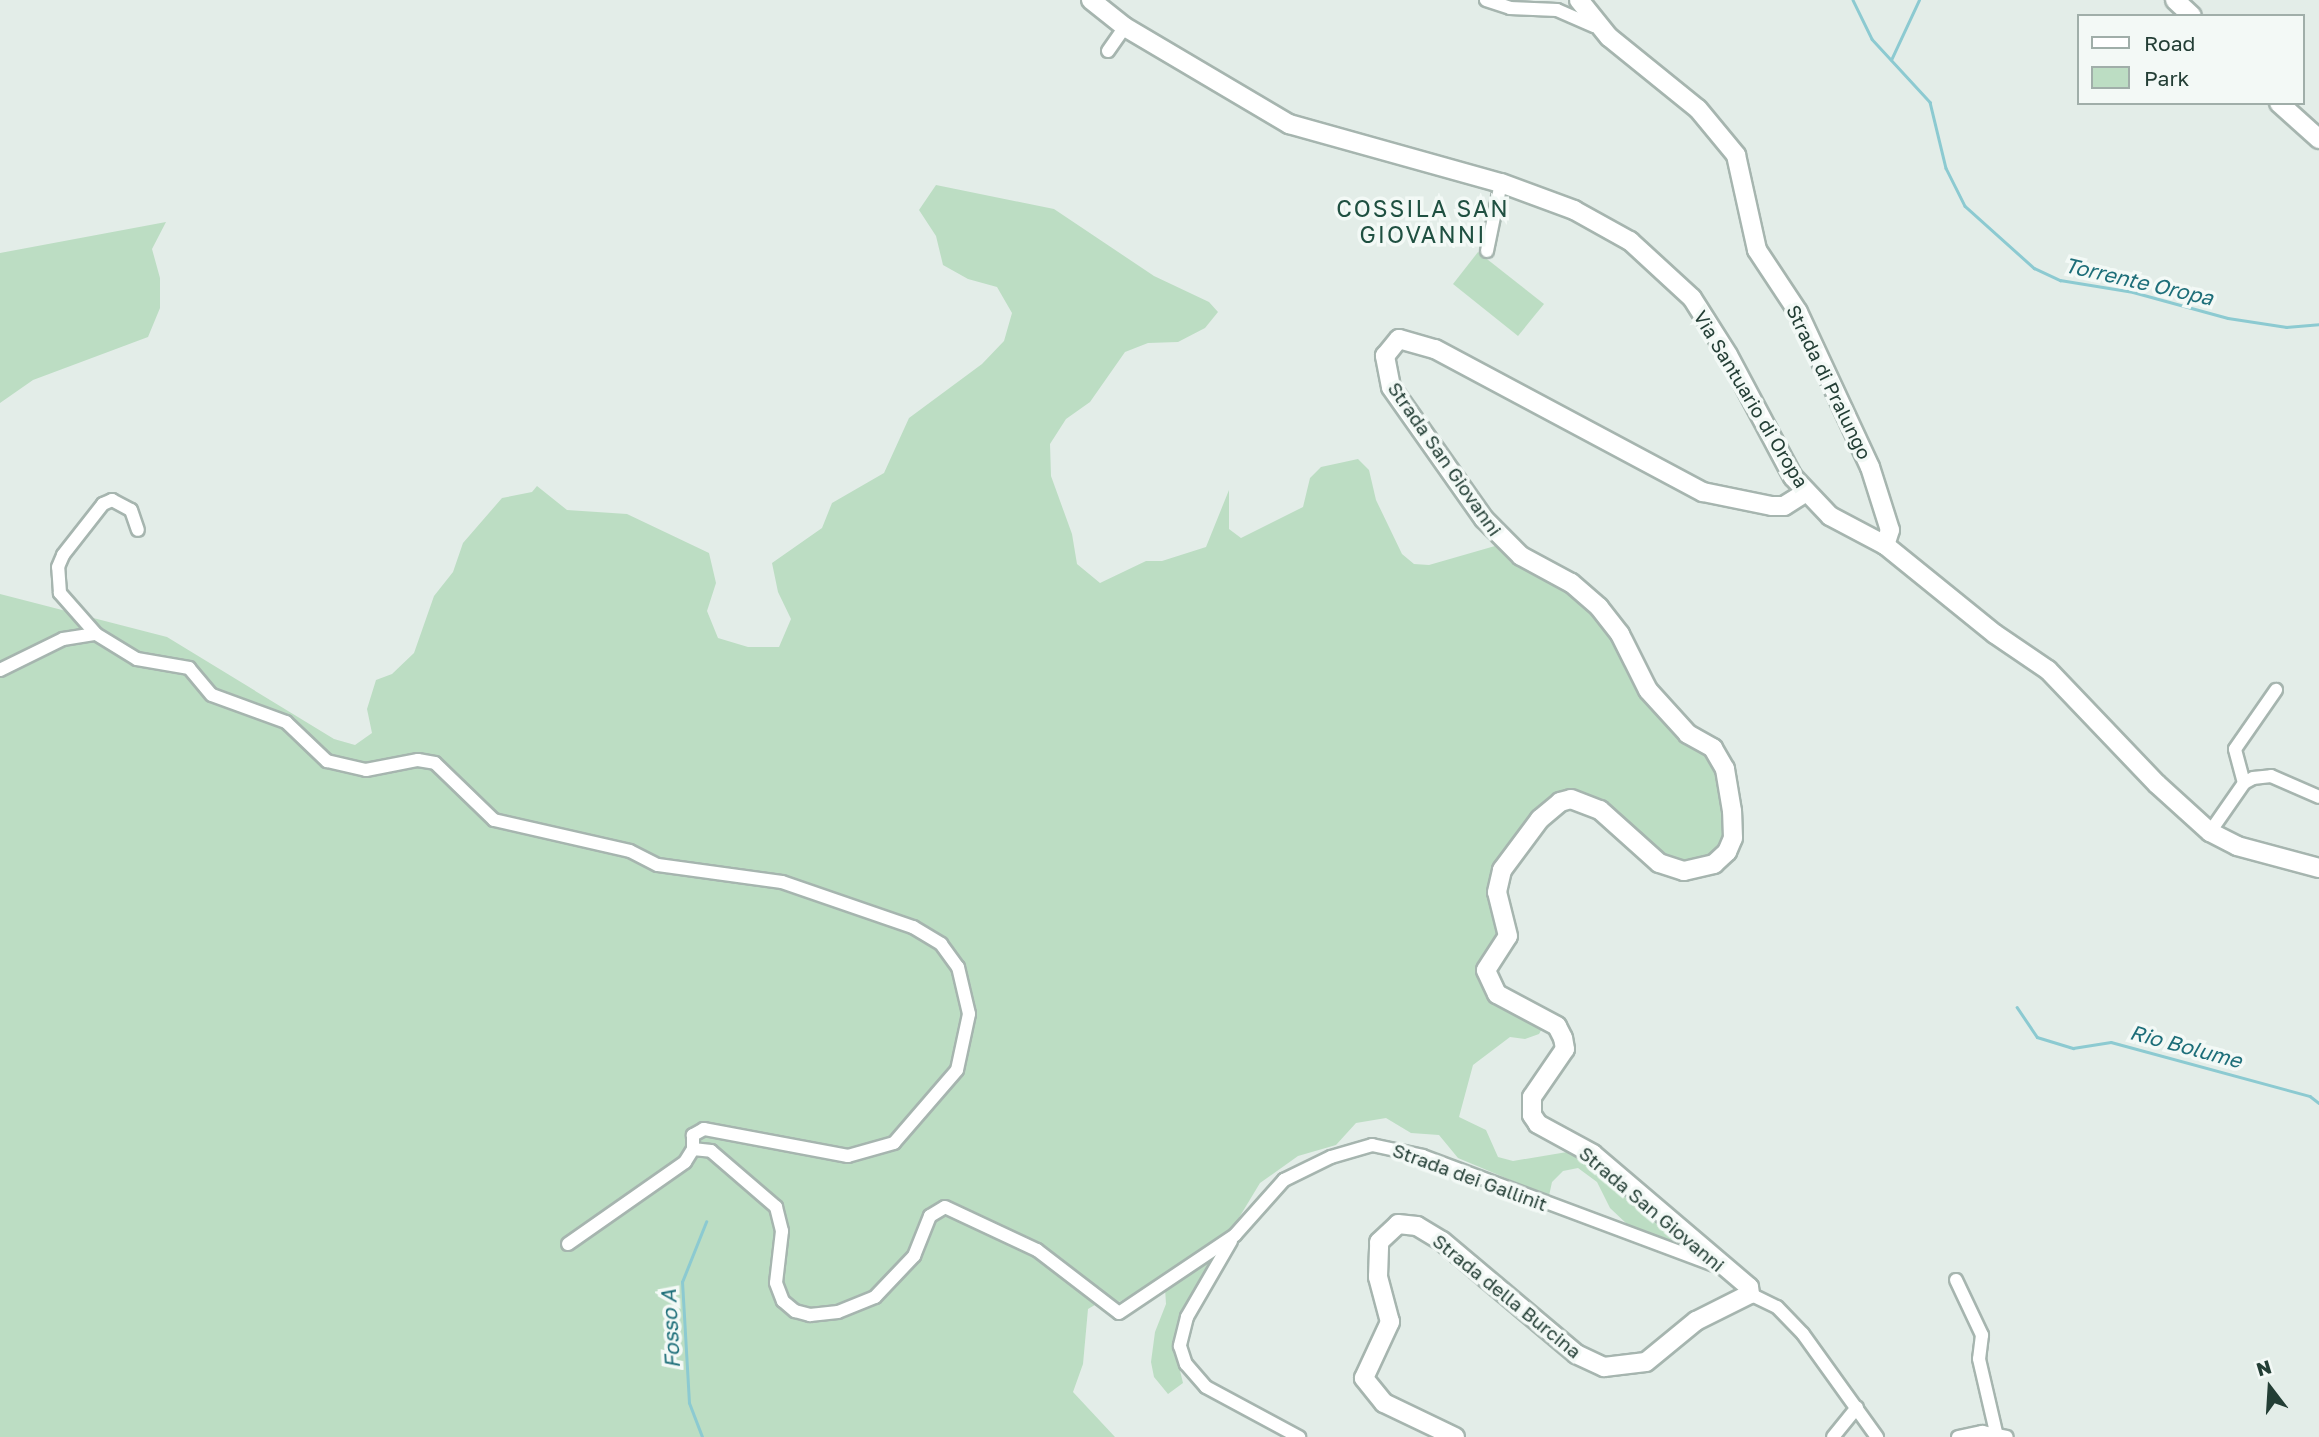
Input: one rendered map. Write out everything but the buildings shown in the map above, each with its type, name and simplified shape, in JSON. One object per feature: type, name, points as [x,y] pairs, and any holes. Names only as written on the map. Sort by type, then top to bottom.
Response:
[{"type":"street","name":"Via Santuario di Oropa","points":[[1091,0],[1125,27],[1289,124],[1501,183],[1574,210],[1630,241],[1692,298],[1806,492],[1830,516],[1885,545],[1995,634],[2048,670],[2157,784],[2210,832],[2237,846],[2319,869]]},
{"type":"street","points":[[1486,0],[1510,8],[1557,10],[1583,18],[1609,37]]},
{"type":"street","name":"Strada di Pralungo","points":[[1579,0],[1609,37],[1698,109],[1736,155],[1757,250],[1798,312],[1870,467],[1890,530],[1885,545]]},
{"type":"street","points":[[2175,0],[2190,14]]},
{"type":"street","points":[[1108,51],[1125,27]]},
{"type":"street","points":[[2281,105],[2319,139]]},
{"type":"street","points":[[1487,251],[1501,183]]},
{"type":"street","name":"Strada San Giovanni","points":[[1750,1294],[1749,1287],[1722,1268],[1593,1154],[1538,1124],[1532,1115],[1532,1097],[1565,1049],[1563,1038],[1558,1026],[1497,994],[1486,970],[1508,936],[1497,892],[1502,870],[1551,808],[1571,799],[1584,802],[1617,821],[1659,863],[1673,870],[1699,870],[1727,852],[1733,838],[1725,769],[1713,748],[1688,734],[1648,690],[1620,634],[1599,607],[1571,583],[1521,556],[1484,519],[1391,387],[1385,356],[1399,340],[1435,349],[1703,492],[1784,506],[1806,492]]},
{"type":"street","points":[[138,530],[131,510],[112,500],[103,504],[63,555],[58,567],[60,593],[96,634],[137,659],[189,668],[212,695],[286,722],[327,761],[366,770],[418,760],[435,763],[494,820],[630,851],[658,865],[782,882],[913,927],[941,944],[958,967],[969,1014],[957,1070],[894,1143],[848,1156],[704,1129],[693,1135],[693,1149],[685,1162],[568,1244]]},
{"type":"street","points":[[0,670],[63,639],[96,634]]},
{"type":"street","points":[[2244,783],[2235,749],[2276,690]]},
{"type":"street","points":[[2210,832],[2244,783],[2271,776],[2319,797]]},
{"type":"street","name":"Strada dei Gallinit","points":[[693,1149],[712,1151],[726,1160],[776,1207],[782,1231],[776,1283],[783,1301],[810,1315],[838,1312],[875,1297],[914,1256],[930,1216],[945,1207],[1037,1250],[1119,1313],[1235,1235],[1284,1180],[1301,1169],[1331,1157],[1384,1146],[1423,1156],[1722,1268]]},
{"type":"street","name":"Strada della Burcina","points":[[1455,1437],[1384,1403],[1364,1378],[1390,1322],[1378,1277],[1379,1242],[1398,1224],[1418,1226],[1442,1241],[1576,1354],[1604,1367],[1646,1362],[1696,1321],[1750,1294]]},
{"type":"street","points":[[1235,1235],[1187,1317],[1180,1346],[1186,1364],[1206,1387],[1299,1437]]},
{"type":"street","points":[[1956,1280],[1982,1335],[1979,1359],[2001,1435],[1958,1437]]},
{"type":"street","points":[[1750,1294],[1777,1307],[1803,1334],[1877,1437]]},
{"type":"street","points":[[1833,1437],[1857,1406]]},
{"type":"green space","points":[[936,185],[1054,209],[1154,276],[1209,302],[1218,312],[1205,328],[1178,342],[1148,343],[1125,352],[1090,402],[1066,419],[1050,444],[1051,476],[1072,534],[1077,564],[1100,583],[1146,561],[1162,561],[1206,547],[1229,490],[1229,529],[1241,538],[1303,507],[1310,478],[1321,467],[1358,459],[1369,470],[1376,500],[1402,554],[1414,564],[1429,565],[1495,546],[1577,596],[1713,762],[1721,776],[1726,825],[1720,851],[1711,858],[1688,864],[1660,855],[1620,813],[1577,791],[1563,795],[1497,864],[1500,940],[1480,969],[1481,982],[1489,994],[1543,1027],[1539,1034],[1525,1039],[1510,1037],[1473,1065],[1459,1117],[1486,1130],[1498,1157],[1513,1161],[1573,1151],[1596,1163],[1692,1250],[1628,1225],[1610,1208],[1597,1182],[1578,1168],[1563,1171],[1552,1182],[1549,1196],[1458,1158],[1439,1135],[1411,1133],[1386,1118],[1356,1123],[1336,1145],[1298,1156],[1260,1183],[1185,1307],[1176,1354],[1183,1383],[1168,1394],[1154,1377],[1151,1362],[1155,1332],[1166,1304],[1165,1288],[1150,1285],[1119,1302],[1105,1299],[1088,1309],[1083,1364],[1073,1392],[1115,1437],[0,1437],[0,594],[167,637],[334,739],[355,745],[372,733],[367,709],[376,680],[392,674],[414,653],[434,596],[453,572],[463,543],[502,498],[532,492],[537,486],[567,510],[627,514],[709,553],[716,583],[707,611],[718,638],[748,647],[779,647],[791,619],[778,592],[772,563],[822,528],[832,503],[884,473],[909,418],[982,364],[1004,341],[1012,313],[997,287],[968,279],[943,265],[936,236],[919,210]]},
{"type":"green space","points":[[166,222],[152,249],[160,278],[160,308],[148,337],[33,380],[0,403],[0,253]]},
{"type":"green space","points":[[1478,252],[1544,304],[1518,336],[1453,284]]},
{"type":"waterway","name":"Torrente Oropa","points":[[1853,0],[1872,39],[1930,102],[1946,168],[1965,206],[2034,268],[2060,280],[2133,292],[2228,318],[2286,327],[2319,324]]},
{"type":"waterway","points":[[1891,60],[1919,0]]},
{"type":"waterway","name":"Rio Bolume","points":[[2017,1007],[2037,1037],[2073,1048],[2111,1042],[2310,1096],[2319,1103]]},
{"type":"waterway","name":"Fosso A","points":[[702,1437],[689,1403],[682,1282],[706,1222]]},
{"type":"district","name":"COSSILA SAN GIOVANNI","points":[[1423,221]]}]
